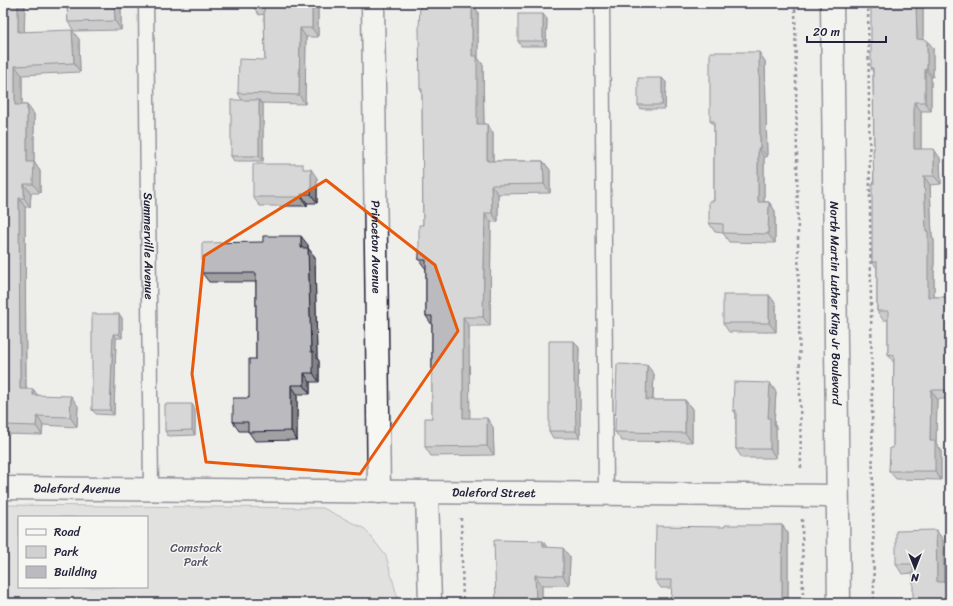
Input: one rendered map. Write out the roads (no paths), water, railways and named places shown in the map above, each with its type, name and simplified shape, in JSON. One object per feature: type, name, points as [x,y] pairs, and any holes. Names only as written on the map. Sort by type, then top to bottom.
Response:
[{"type":"street","name":"Princeton Avenue","points":[[373,3],[379,492]]},
{"type":"street","name":"North Martin Luther King Jr Boulevard","points":[[832,3],[839,603]]},
{"type":"street","name":"Daleford Avenue","points":[[3,488],[151,490]]},
{"type":"street","name":"Daleford Street","points":[[151,490],[837,496]]},
{"type":"street","points":[[427,492],[430,603]]},
{"type":"lane","name":"Summerville Avenue","points":[[146,3],[151,490]]},
{"type":"lane","points":[[602,3],[606,493]]},
{"type":"park label","name":"Comstock Park","points":[[196,555]]}]
